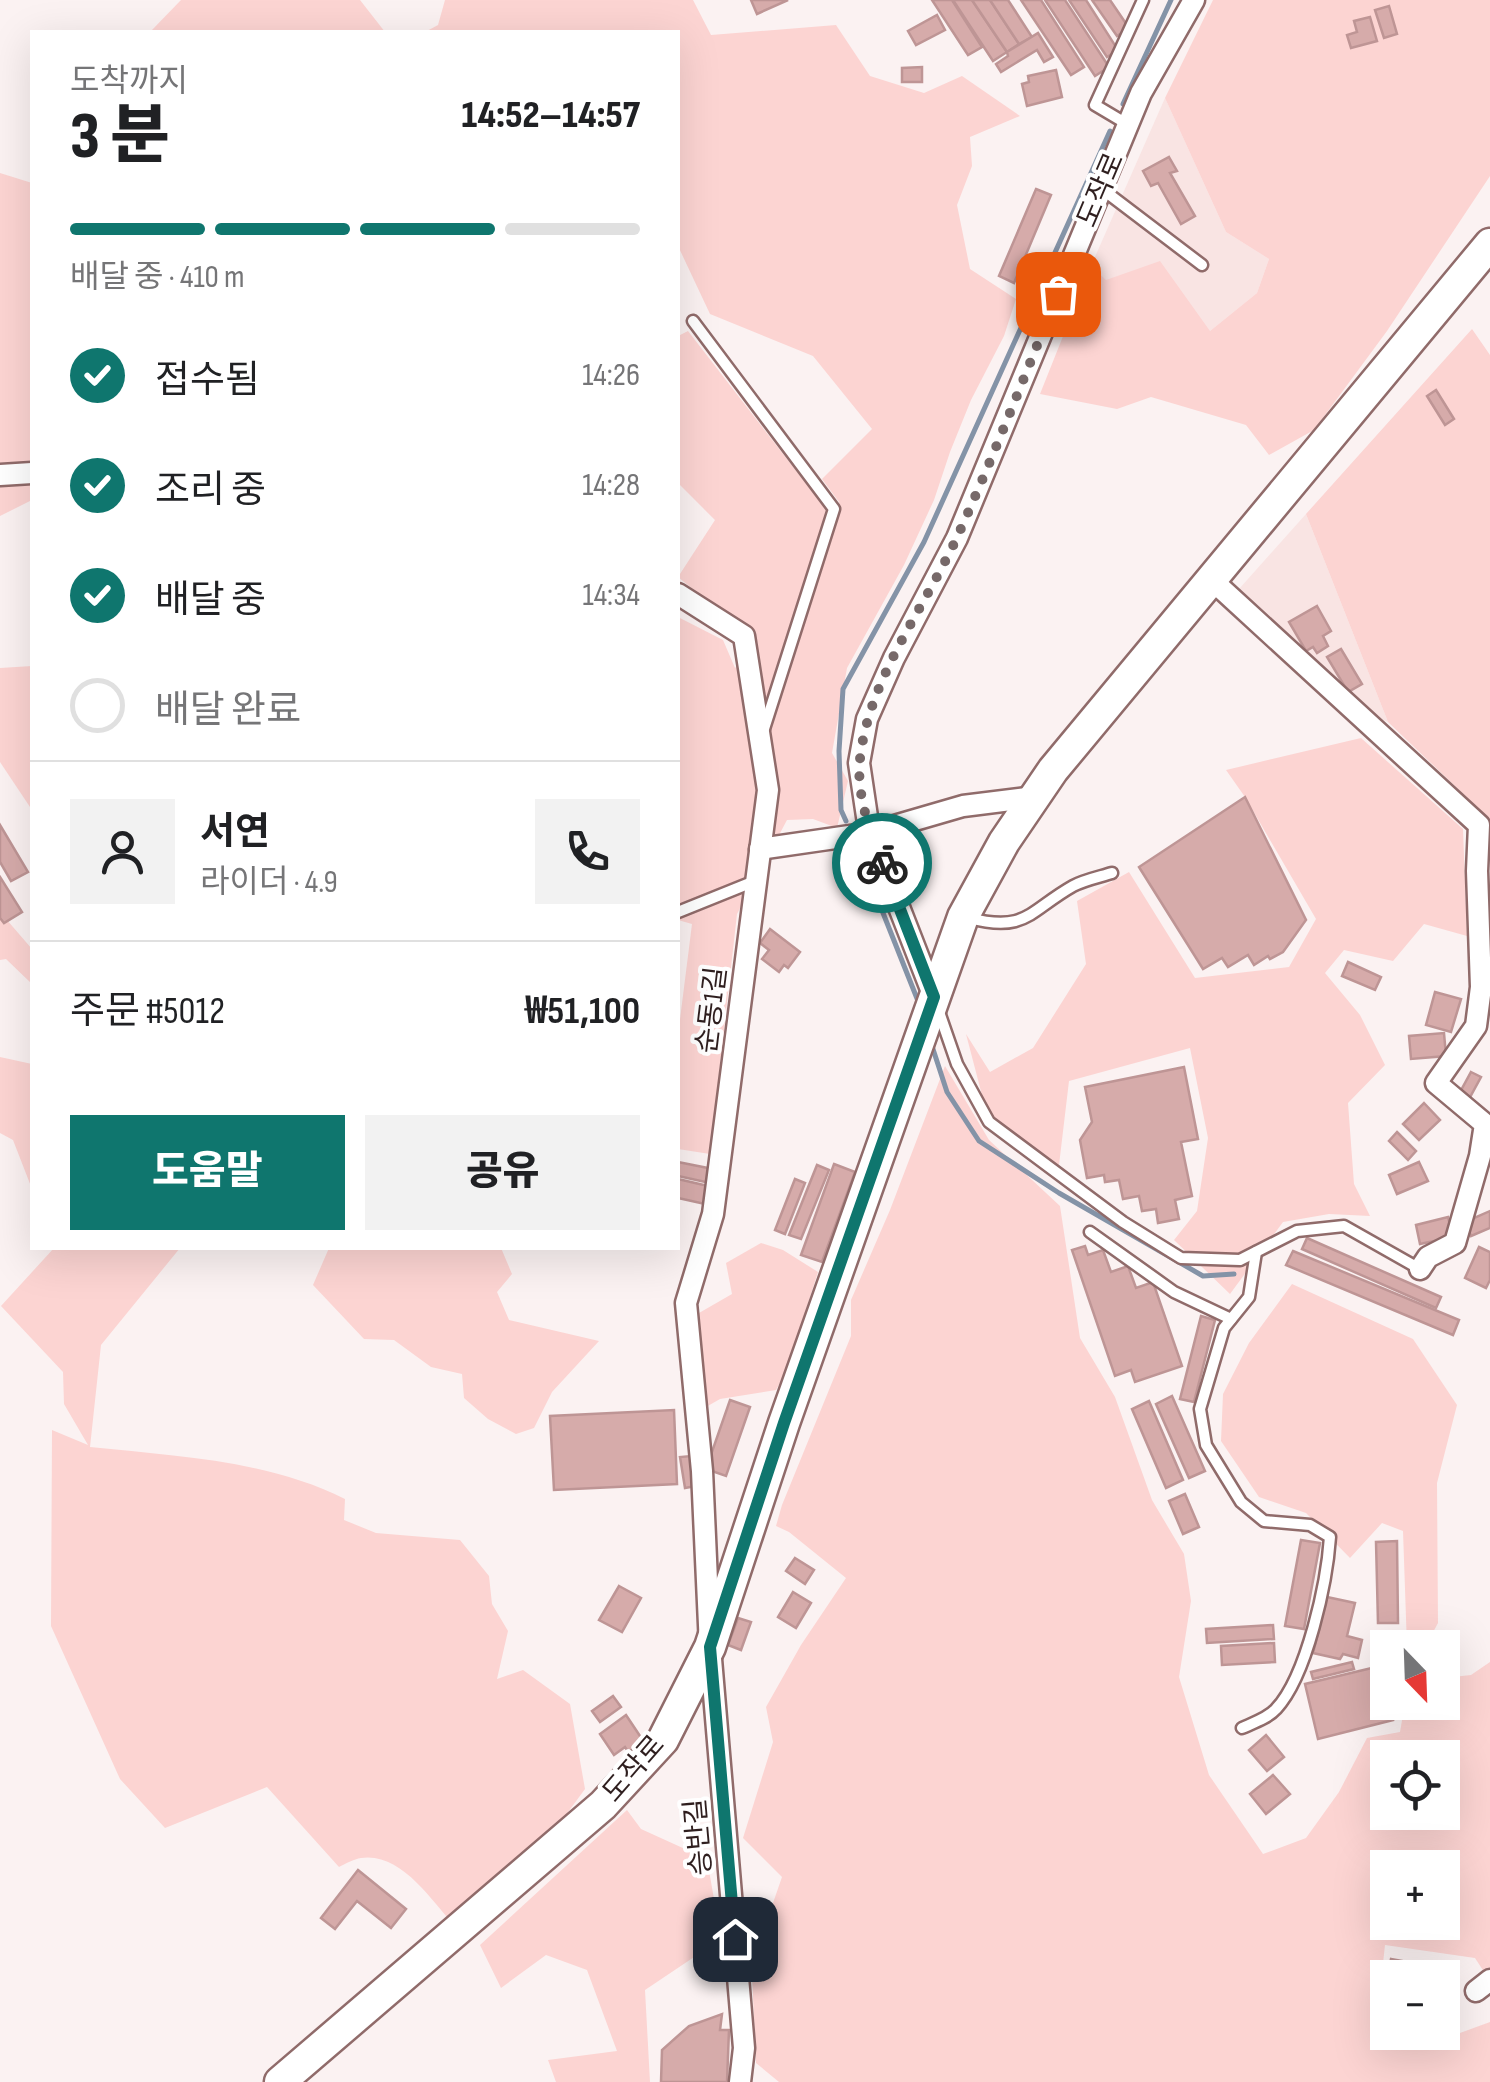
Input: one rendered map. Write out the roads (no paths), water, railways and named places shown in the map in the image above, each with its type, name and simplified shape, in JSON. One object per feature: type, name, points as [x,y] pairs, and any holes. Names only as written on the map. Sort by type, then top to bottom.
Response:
[{"type":"street","name":"도작로","points":[[934,997],[870,833],[859,764],[867,718],[957,538],[1142,94],[1194,0]]},
{"type":"street","name":"도작로","points":[[280,2082],[604,1805],[663,1740],[710,1647],[784,1423],[934,997],[964,917],[1004,842],[1053,770],[1490,244]]},
{"type":"street","points":[[0,475],[30,473]]},
{"type":"street","points":[[1212,581],[1479,825],[1481,987],[1476,1026],[1436,1083],[1485,1124],[1455,1243],[1428,1257],[1420,1269]]},
{"type":"street","name":"순동1길","points":[[680,595],[744,636],[768,790],[714,1214],[686,1303],[702,1471],[710,1647]]},
{"type":"street","points":[[760,849],[870,833],[963,806],[1035,797]]},
{"type":"street","name":"승반길","points":[[710,1647],[744,2048],[740,2082]]},
{"type":"lane","points":[[1128,125],[1096,105],[1143,0]]},
{"type":"lane","points":[[1102,189],[1202,264]]},
{"type":"lane","points":[[694,321],[834,509],[760,742]]},
{"type":"lane","points":[[964,917],[992,924],[1026,920],[1074,885],[1112,874]]},
{"type":"lane","points":[[680,911],[756,880]]},
{"type":"lane","points":[[934,997],[956,1064],[989,1122],[1123,1222],[1182,1258],[1240,1260],[1297,1231],[1344,1226],[1420,1269]]},
{"type":"lane","points":[[1090,1232],[1174,1292],[1231,1319]]},
{"type":"lane","points":[[1242,1728],[1274,1712],[1296,1682],[1328,1568],[1330,1537],[1310,1525],[1264,1521],[1241,1502],[1206,1445],[1200,1409],[1224,1328],[1249,1297],[1256,1252]]},
{"type":"waterway","points":[[1123,104],[1171,0]]},
{"type":"waterway","points":[[846,821],[841,810],[839,751],[843,689],[924,542],[1110,131]]},
{"type":"waterway","points":[[858,850],[918,1001]]},
{"type":"waterway","points":[[932,1046],[947,1092],[979,1141],[1059,1193],[1203,1276],[1234,1274]]}]
